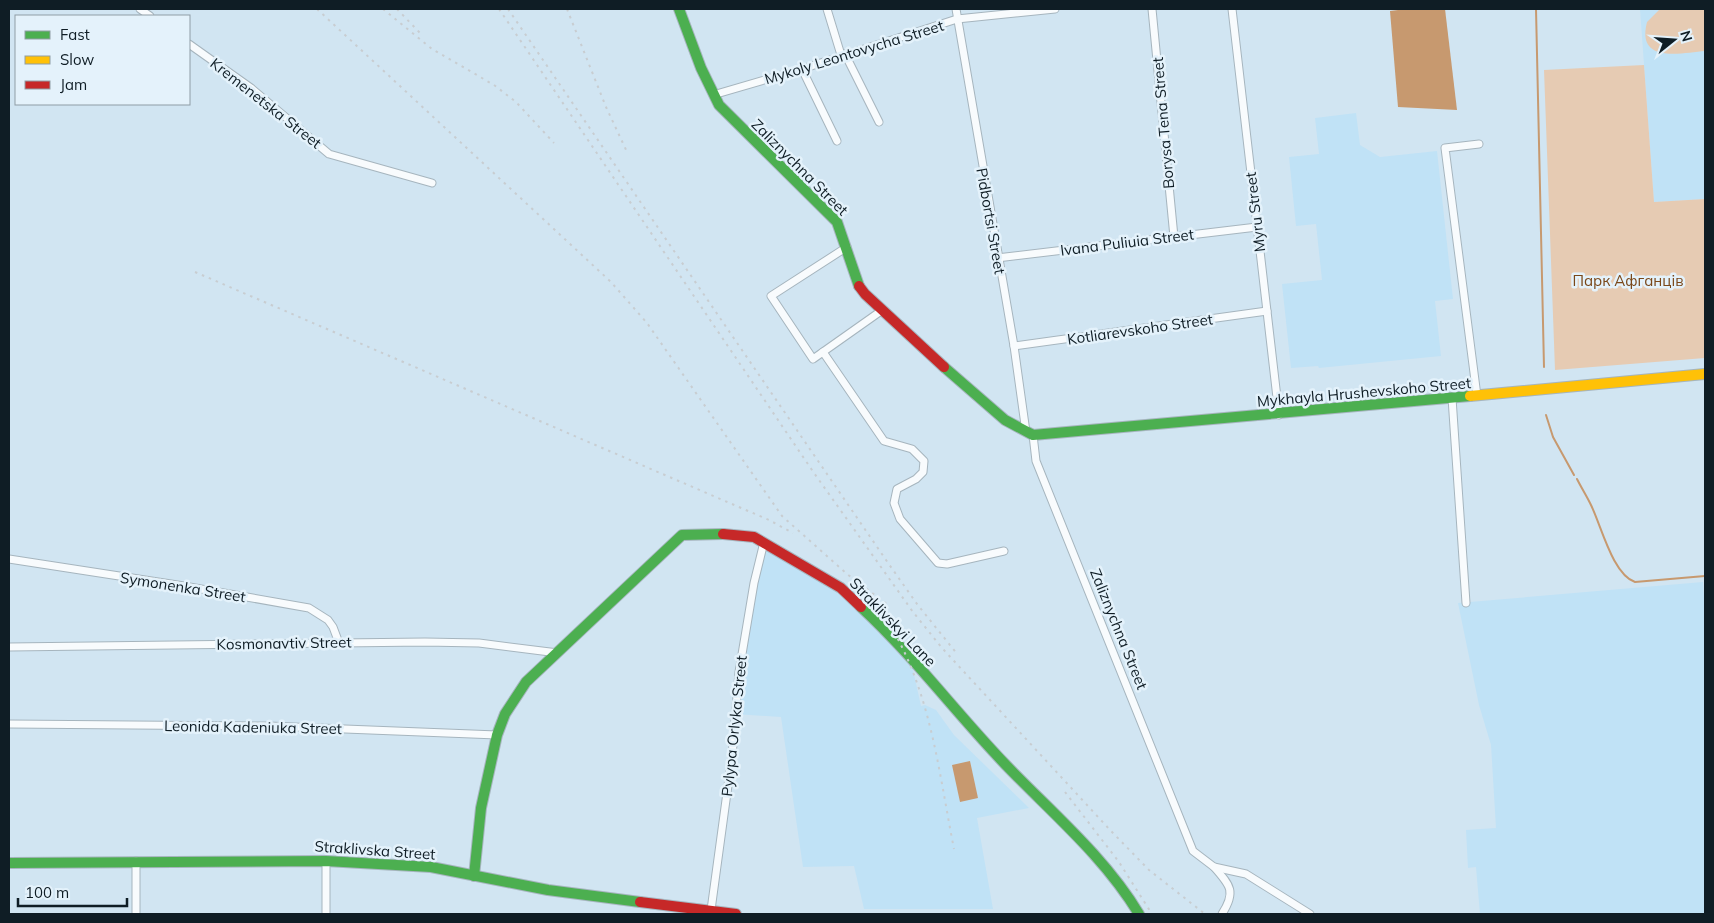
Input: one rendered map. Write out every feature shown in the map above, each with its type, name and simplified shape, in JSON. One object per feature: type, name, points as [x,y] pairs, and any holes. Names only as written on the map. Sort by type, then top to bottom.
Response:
[{"type":"street","name":"Zaliznychna Street","points":[[678,9],[713,95],[728,115],[825,208],[840,228],[859,285],[881,311],[998,415],[1030,434],[1036,461],[1184,833],[1193,851],[1214,867]]},
{"type":"street","points":[[827,9],[843,54],[879,122]]},
{"type":"street","name":"Pidbortsi Street","points":[[956,9],[956,19],[997,258],[1030,434]]},
{"type":"street","name":"Mykoly Leontovycha Street","points":[[713,95],[802,69],[843,54],[956,19],[1056,9]]},
{"type":"street","name":"Borysa Tena Street","points":[[1152,9],[1174,237]]},
{"type":"street","name":"Myru Street","points":[[1232,9],[1278,415]]},
{"type":"street","name":"Kremenetska Street","points":[[190,45],[250,88],[329,154],[432,183]]},
{"type":"street","points":[[802,69],[837,141]]},
{"type":"street","points":[[1477,396],[1445,148],[1479,144]]},
{"type":"street","name":"Ivana Puliuia Street","points":[[997,258],[1257,227]]},
{"type":"street","points":[[847,247],[771,296],[813,359],[881,311]]},
{"type":"street","name":"Kotliarevskoho Street","points":[[1014,346],[1267,312]]},
{"type":"street","points":[[823,352],[884,441],[912,449],[924,462],[923,472],[916,479],[897,489],[894,503],[900,519],[934,560],[947,564],[1004,551]]},
{"type":"street","name":"Mykhayla Hrushevskoho Street","points":[[1030,434],[1278,415],[1705,374]]},
{"type":"street","points":[[1452,398],[1466,603]]},
{"type":"street","name":"Straklivskyi Lane","points":[[474,876],[481,808],[498,735],[505,714],[526,682],[682,534],[734,534],[754,537],[764,542],[841,588],[876,622],[1004,763],[1104,865],[1124,889],[1139,914]]},
{"type":"street","name":"Pylypa Orlyka Street","points":[[711,910],[732,756],[739,672],[754,583],[764,542]]},
{"type":"street","name":"Symonenka Street","points":[[9,559],[184,586],[309,608],[328,620],[334,627],[339,643]]},
{"type":"street","name":"Kosmonavtiv Street","points":[[9,647],[479,643],[558,653]]},
{"type":"street","name":"Leonida Kadeniuka Street","points":[[9,724],[269,726],[498,735]]},
{"type":"street","points":[[136,861],[136,914]]},
{"type":"street","points":[[326,861],[326,914]]},
{"type":"street","name":"Straklivska Street","points":[[9,863],[326,861],[431,868],[548,890],[736,914]]},
{"type":"street","points":[[1214,867],[1225,879],[1231,892],[1229,902],[1222,914]]},
{"type":"street","points":[[1214,867],[1246,874],[1310,914]]},
{"type":"shaded area","points":[[1445,9],[1457,110],[1398,107],[1390,11]]},
{"type":"shaded area","points":[[1640,9],[1705,9],[1705,199],[1654,202]]},
{"type":"shaded area","points":[[1356,113],[1360,145],[1380,157],[1437,151],[1453,299],[1435,301],[1441,356],[1319,368],[1318,366],[1291,368],[1282,284],[1322,280],[1316,224],[1296,226],[1289,157],[1319,154],[1315,118]]},
{"type":"shaded area","points":[[764,542],[841,588],[911,661],[921,706],[925,705],[936,710],[954,735],[1029,808],[977,818],[993,909],[864,909],[854,866],[803,867],[781,717],[735,714]]},
{"type":"shaded area","points":[[1703,582],[1705,612],[1705,914],[1480,914],[1476,867],[1468,868],[1466,830],[1496,828],[1491,745],[1479,705],[1458,603]]},
{"type":"shaded area","points":[[970,761],[978,798],[960,802],[952,765]]},
{"type":"green space","points":[[1705,9],[1705,51],[1663,53],[1654,50],[1648,45],[1645,35],[1647,22],[1659,10]]},
{"type":"green space","name":"Парк Афганців","points":[[1644,65],[1654,202],[1705,199],[1705,358],[1555,370],[1544,70]]},
{"type":"waterway","points":[[1536,9],[1544,367]]},
{"type":"waterway","points":[[1546,415],[1553,437],[1574,475]]},
{"type":"waterway","points":[[1577,479],[1590,503],[1614,559],[1627,577],[1635,582],[1705,576]]},
{"type":"railway","points":[[317,9],[611,282],[647,323],[782,516],[847,574],[888,605]]},
{"type":"railway","points":[[383,9],[432,49],[494,85],[516,102],[554,143]]},
{"type":"railway","points":[[397,9],[421,34]]},
{"type":"railway","points":[[499,9],[814,473],[913,612],[942,648],[1111,831],[1149,870],[1205,914]]},
{"type":"railway","points":[[508,9],[886,560],[917,604],[958,655]]},
{"type":"railway","points":[[567,9],[606,107],[628,154]]},
{"type":"railway","points":[[195,272],[769,520],[793,533]]},
{"type":"railway","points":[[869,595],[889,624],[918,684],[935,748],[954,849]]},
{"type":"railway","points":[[1065,792],[1119,862],[1152,914]]},
{"type":"traffic: fast","points":[[679,9],[701,68],[719,105],[837,222],[859,286]]},
{"type":"traffic: fast","points":[[944,367],[1005,420],[1033,435],[1470,396]]},
{"type":"traffic: fast","points":[[474,876],[481,808],[497,735],[505,714],[526,682],[682,535],[723,534]]},
{"type":"traffic: fast","points":[[861,607],[899,645],[1005,764],[1076,835],[1110,873],[1139,914]]},
{"type":"traffic: fast","points":[[9,863],[326,861],[431,867],[548,890],[640,902]]},
{"type":"traffic: slow","points":[[1470,396],[1705,374]]},
{"type":"traffic: jam","points":[[859,286],[865,294],[944,367]]},
{"type":"traffic: jam","points":[[723,534],[754,537],[841,588],[861,607]]},
{"type":"traffic: jam","points":[[640,902],[736,914]]}]
